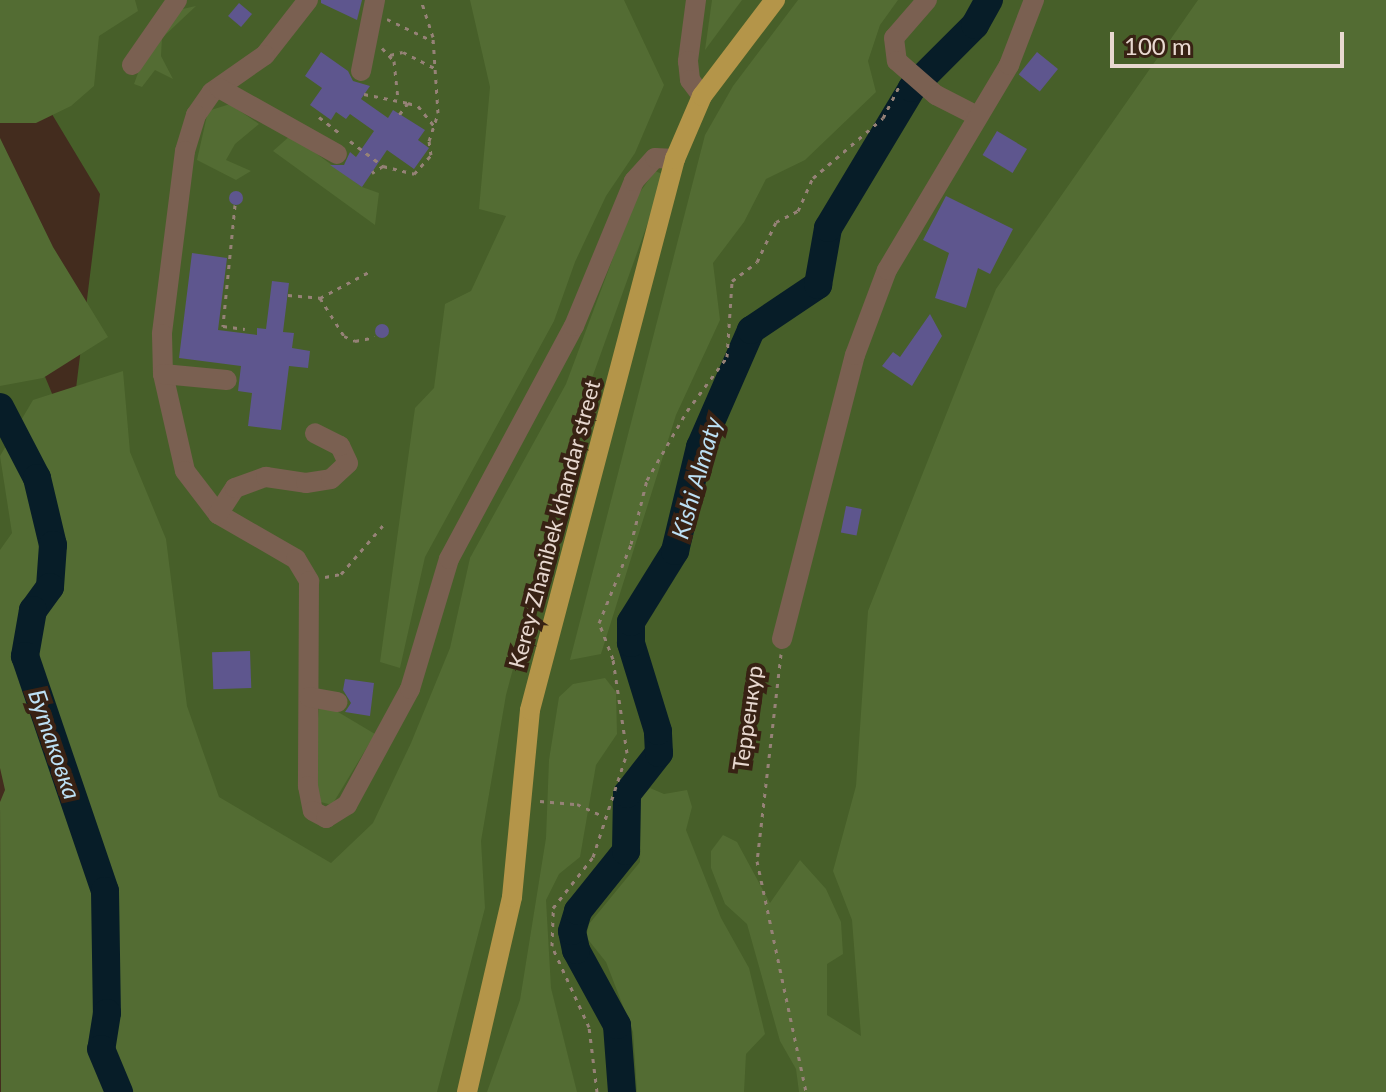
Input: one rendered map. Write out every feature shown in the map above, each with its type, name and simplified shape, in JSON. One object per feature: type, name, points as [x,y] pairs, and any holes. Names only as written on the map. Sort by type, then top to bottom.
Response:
[{"type":"main road","name":"Kerey-Zhanibek khandar street","points":[[467,1092],[512,897],[519,797],[530,710],[675,159],[702,96],[775,0]]},
{"type":"street","points":[[132,65],[177,0]]},
{"type":"street","points":[[308,0],[265,55],[219,88],[196,115],[185,151],[163,319],[163,374],[185,471],[218,514],[296,559],[309,581],[308,786],[313,811],[326,818],[347,805],[410,689],[449,559],[574,326],[634,181],[655,158],[675,159]]},
{"type":"street","points":[[696,0],[688,61],[690,80],[702,96]]},
{"type":"street","points":[[927,0],[894,38],[892,49],[904,72],[936,95],[977,116]]},
{"type":"street","name":"Терренкур","points":[[782,639],[855,355],[887,270],[1009,65],[1034,0]]},
{"type":"street","points":[[361,71],[374,6]]},
{"type":"street","points":[[219,88],[337,154]]},
{"type":"street","points":[[163,374],[227,380]]},
{"type":"street","points":[[218,514],[235,488],[266,477],[306,483],[331,479],[348,463],[340,446],[315,433]]},
{"type":"street","points":[[309,697],[338,702]]},
{"type":"path","points":[[319,117],[383,166],[414,174],[431,155],[435,68],[433,41],[421,0]]},
{"type":"path","points":[[374,6],[433,41]]},
{"type":"path","points":[[368,47],[386,48],[398,98]]},
{"type":"path","points":[[390,55],[403,52],[435,68]]},
{"type":"path","points":[[597,1092],[589,1027],[552,946],[553,908],[593,857],[627,753],[613,659],[599,623],[631,544],[647,480],[687,411],[727,357],[732,281],[757,262],[776,222],[798,211],[813,178],[883,118],[904,72]]},
{"type":"path","points":[[364,94],[398,98],[418,106],[434,126]]},
{"type":"path","points":[[399,115],[408,103]]},
{"type":"path","points":[[372,173],[383,166]]},
{"type":"path","points":[[235,205],[223,326],[245,329]]},
{"type":"path","points":[[288,295],[320,298],[369,272]]},
{"type":"path","points":[[320,298],[344,336],[367,342],[375,337]]},
{"type":"path","points":[[309,581],[341,574],[385,523]]},
{"type":"path","name":"Терренкур","points":[[782,639],[757,861],[806,1092]]},
{"type":"path","points":[[519,797],[577,804],[605,817]]},
{"type":"green space","points":[[0,0],[135,0],[138,11],[99,36],[94,86],[71,106],[36,123],[0,123]]},
{"type":"green space","points":[[45,0],[1386,0],[1386,1092],[239,1092],[0,678],[0,268],[70,437],[100,194],[5,36]]},
{"type":"green space","points":[[470,0],[624,0],[664,85],[635,153],[606,196],[575,262],[554,321],[425,557],[400,668],[380,662],[415,408],[434,388],[445,304],[471,291],[506,216],[479,209],[490,87]]},
{"type":"green space","points":[[712,0],[742,0],[705,50]]},
{"type":"green space","points":[[798,0],[898,0],[880,25],[868,61],[876,92],[805,160],[766,179],[744,222],[713,263],[720,320],[676,415],[601,654],[570,660],[705,135],[733,86]]},
{"type":"green space","points":[[1198,0],[1386,0],[1386,1092],[799,1092],[796,1069],[780,1041],[747,924],[725,904],[711,868],[711,851],[723,835],[737,842],[770,903],[800,860],[826,889],[841,922],[843,954],[827,964],[827,1015],[861,1036],[852,920],[833,871],[856,786],[868,611],[996,289]]},
{"type":"green space","points":[[196,6],[162,38],[161,56],[173,79],[155,70],[142,87],[134,84],[150,40],[178,10]]},
{"type":"green space","points":[[230,104],[259,124],[235,144],[226,160],[251,171],[236,180],[197,160],[208,111]]},
{"type":"green space","points":[[291,135],[362,187],[379,193],[375,225],[273,151]]},
{"type":"green space","points":[[0,138],[53,247],[108,337],[43,378],[0,386]]},
{"type":"green space","points":[[655,171],[665,175],[587,392],[506,695],[481,841],[485,908],[437,1092],[1,1092],[0,802],[5,790],[0,768],[0,550],[12,533],[0,456],[33,400],[123,371],[130,452],[166,539],[187,706],[219,797],[331,863],[373,823],[411,743],[450,648],[470,558],[566,384],[635,199]]},
{"type":"green space","points":[[605,678],[616,692],[617,734],[596,765],[580,857],[559,874],[546,900],[551,988],[577,1092],[487,1092],[520,1000],[546,838],[549,760],[559,697],[573,684]]},
{"type":"green space","points":[[328,706],[375,734],[332,805],[317,801],[313,775],[319,707]]},
{"type":"green space","points":[[650,788],[664,794],[687,790],[692,807],[686,830],[721,918],[749,968],[765,1034],[746,1054],[744,1092],[637,1092],[633,1032],[606,962],[586,937],[589,924],[640,862],[641,797]]},
{"type":"building","points":[[321,0],[362,0],[357,20],[321,3]]},
{"type":"building","points":[[239,3],[252,14],[241,27],[228,16]]},
{"type":"building","points":[[321,52],[348,71],[353,81],[370,86],[361,99],[388,118],[393,110],[425,130],[418,140],[429,148],[414,169],[387,150],[362,187],[330,165],[344,165],[350,152],[356,157],[374,131],[350,114],[346,119],[336,112],[331,120],[310,105],[322,88],[305,76]]},
{"type":"building","points":[[1037,52],[1058,69],[1040,92],[1019,75]]},
{"type":"building","points":[[997,131],[1027,149],[1013,173],[983,155]]},
{"type":"building","points":[[236,191],[243,198],[236,205],[229,198]]},
{"type":"building","points":[[946,196],[1013,229],[990,274],[978,268],[966,308],[935,298],[949,253],[923,240]]},
{"type":"building","points":[[192,253],[227,258],[218,330],[257,335],[257,328],[266,329],[272,281],[289,283],[283,332],[294,333],[292,348],[310,351],[308,368],[289,366],[281,430],[248,426],[252,393],[238,391],[241,366],[179,358]]},
{"type":"building","points":[[930,314],[942,336],[912,386],[882,366],[893,352],[900,357]]},
{"type":"building","points":[[382,324],[389,331],[382,338],[375,331]]},
{"type":"building","points":[[846,506],[862,509],[857,536],[841,533]]},
{"type":"building","points":[[250,651],[251,688],[213,689],[212,652]]},
{"type":"building","points":[[345,679],[374,683],[370,716],[345,712],[351,703],[343,690]]},
{"type":"waterway","name":"Kіshі Almaty","points":[[622,1092],[617,1025],[576,950],[572,931],[578,911],[626,851],[627,794],[659,753],[658,731],[631,643],[631,622],[675,551],[700,447],[751,330],[818,285],[828,228],[912,88],[975,25],[989,0]]},
{"type":"waterway","name":"Бутаковка","points":[[0,407],[37,478],[53,545],[50,587],[33,610],[25,656],[105,891],[107,1013],[101,1049],[119,1092]]}]
